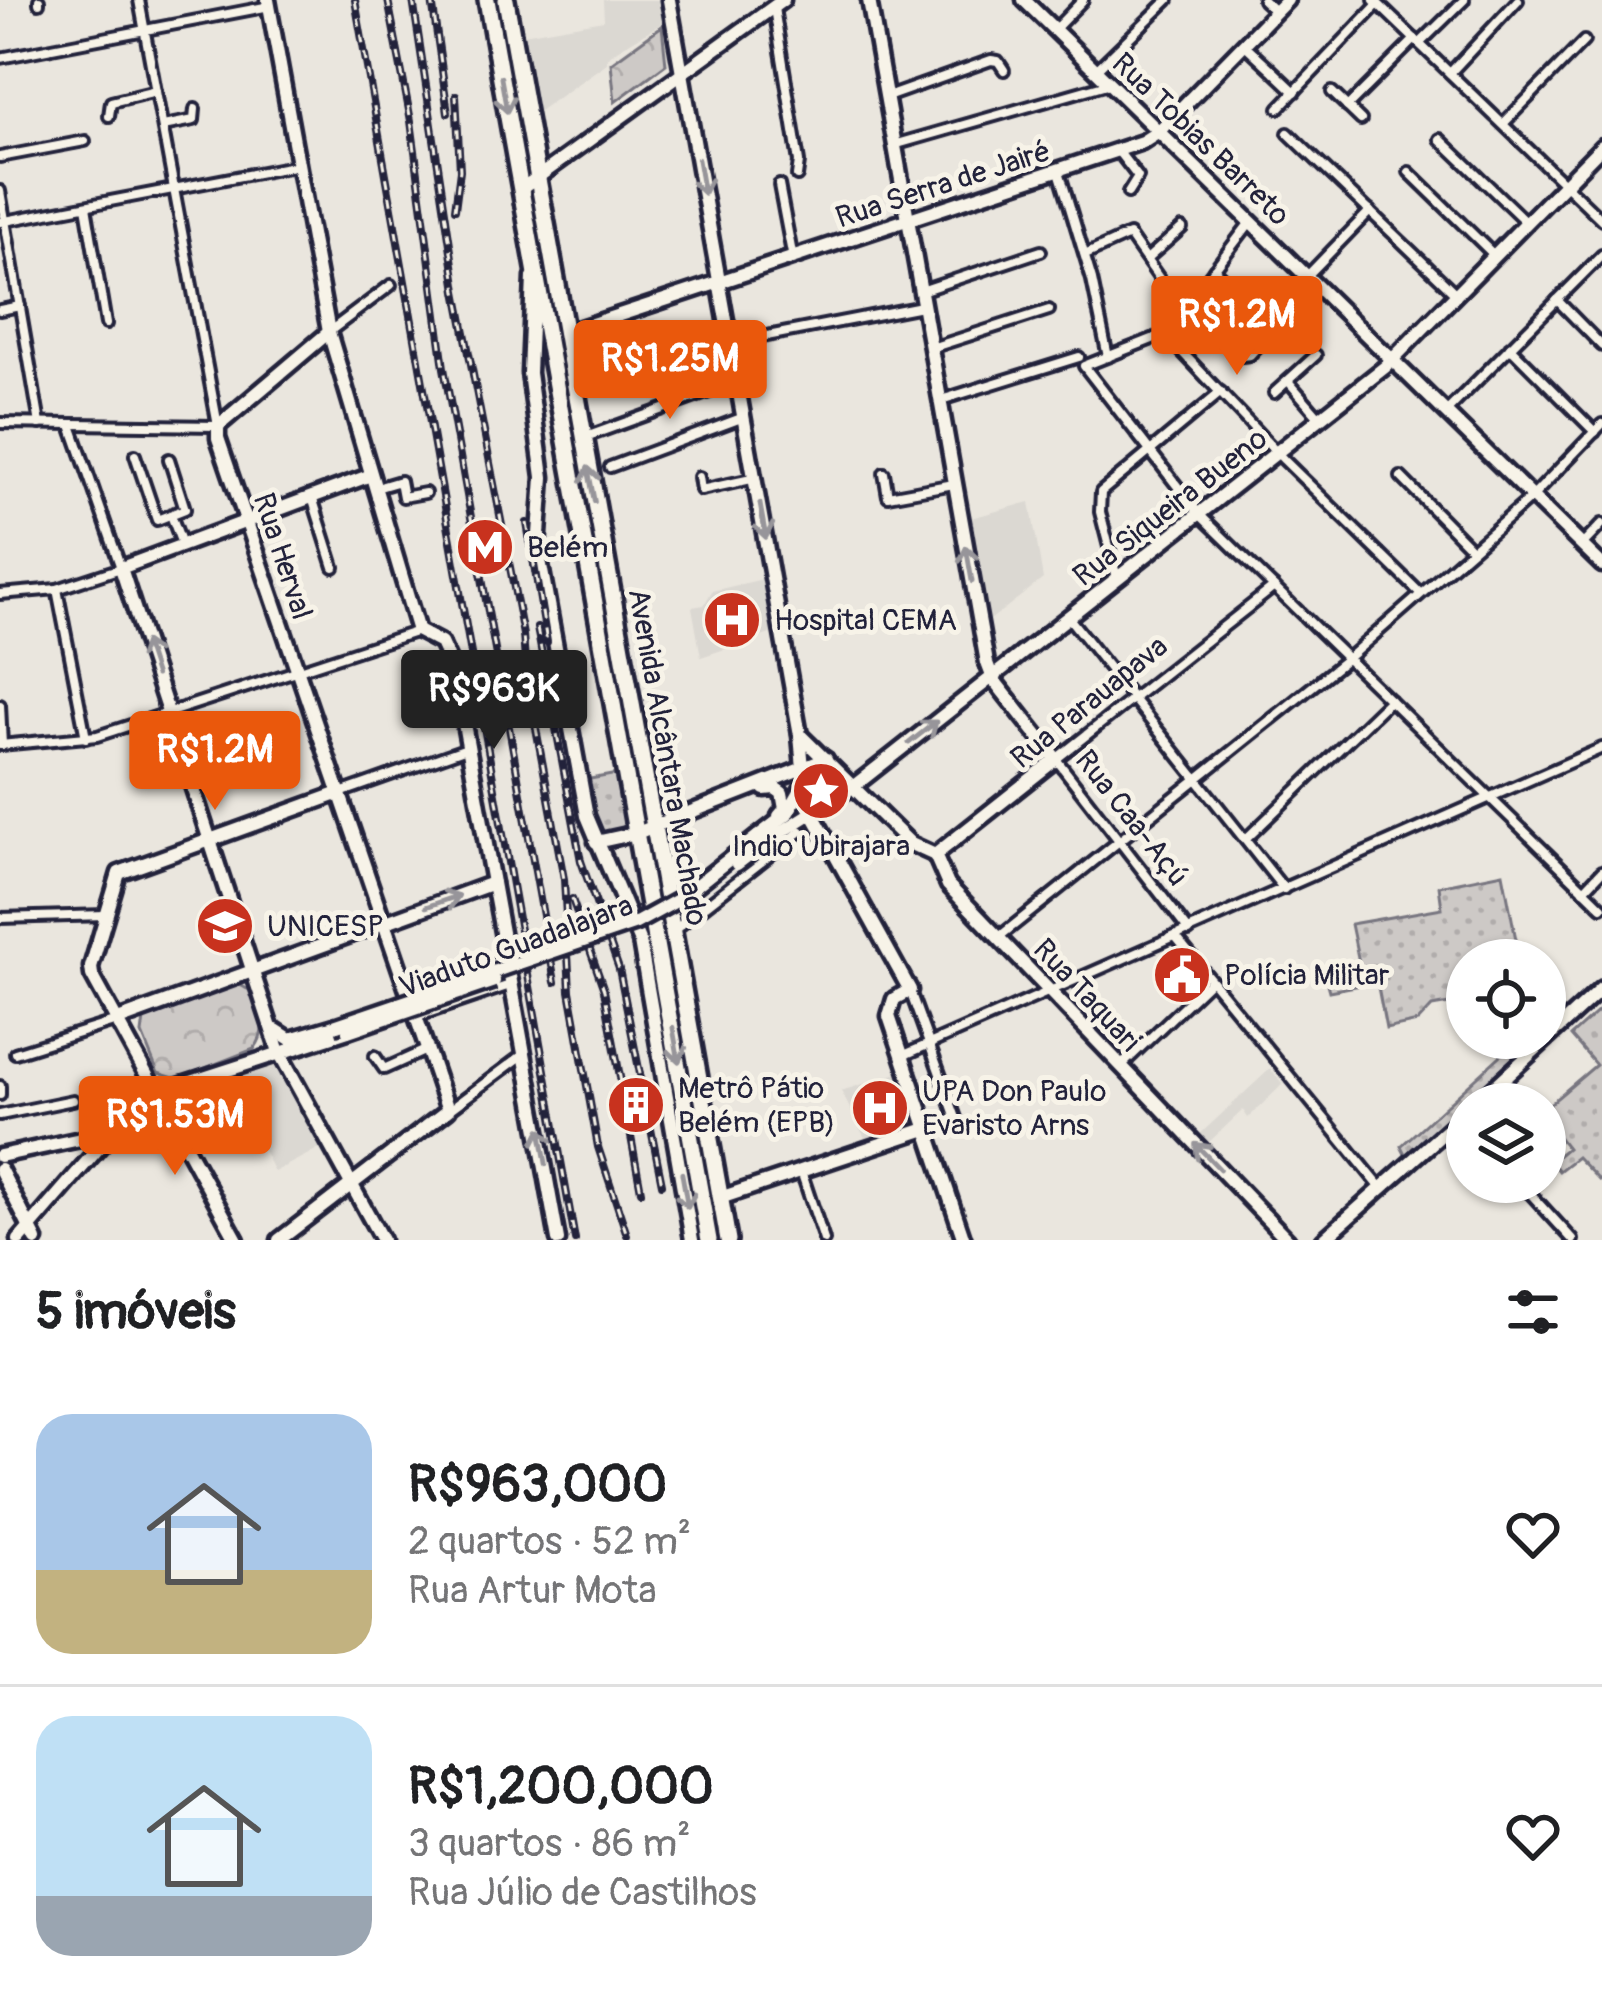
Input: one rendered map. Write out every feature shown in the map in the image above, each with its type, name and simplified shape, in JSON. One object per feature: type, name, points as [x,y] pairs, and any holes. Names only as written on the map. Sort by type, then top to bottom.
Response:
[{"type":"highway","name":"Avenida Alcântara Machado","points":[[487,0],[708,1232]]},
{"type":"highway","name":"Avenida Alcântara Machado","points":[[506,0],[728,1240]]},
{"type":"highway","points":[[695,1240],[708,1232]]},
{"type":"street","name":"Rua Herval","points":[[139,0],[218,438],[448,1111]]},
{"type":"street","points":[[669,0],[756,478],[800,735],[804,785],[812,813],[910,990],[956,1118],[704,1203]]},
{"type":"street","points":[[868,0],[993,679]]},
{"type":"street","name":"Rua Tobias Barreto","points":[[1024,0],[1602,565]]},
{"type":"street","points":[[1054,30],[1083,0]]},
{"type":"street","points":[[1096,70],[1168,0]]},
{"type":"street","points":[[1263,0],[1276,12]]},
{"type":"street","name":"Rua Serra de Jairé","points":[[565,333],[1118,151],[1159,131],[1287,0]]},
{"type":"street","points":[[1347,107],[1464,0]]},
{"type":"street","points":[[1450,73],[1518,0]]},
{"type":"street","points":[[1280,108],[1376,2],[1602,220]]},
{"type":"street","points":[[0,58],[269,3],[328,332],[377,481],[418,631]]},
{"type":"street","points":[[520,190],[778,3],[797,176]]},
{"type":"street","points":[[1503,124],[1584,41]]},
{"type":"street","points":[[1244,44],[1295,92]]},
{"type":"street","points":[[885,97],[991,60],[1004,70]]},
{"type":"street","points":[[894,145],[1108,83]]},
{"type":"street","points":[[109,116],[109,103],[156,92]]},
{"type":"street","points":[[1333,92],[1361,120]]},
{"type":"street","points":[[163,126],[194,120],[195,109]]},
{"type":"street","points":[[1288,133],[1456,295]]},
{"type":"street","points":[[1440,139],[1527,223]]},
{"type":"street","points":[[0,157],[85,141]]},
{"type":"street","name":"Rua Siqueira Bueno","points":[[827,805],[1394,359],[1602,146]]},
{"type":"street","points":[[1118,151],[1138,177],[1128,193]]},
{"type":"street","points":[[3,222],[300,165]]},
{"type":"street","points":[[1059,171],[1085,255],[1108,357]]},
{"type":"street","points":[[1409,172],[1496,256]]},
{"type":"street","points":[[779,185],[793,259]]},
{"type":"street","points":[[0,191],[40,424]]},
{"type":"street","points":[[86,206],[106,324]]},
{"type":"street","points":[[1308,275],[1370,212]]},
{"type":"street","points":[[1251,221],[1165,334],[1084,367],[1199,514],[1602,907]]},
{"type":"street","points":[[1147,259],[1182,228]]},
{"type":"street","points":[[1085,255],[1126,235],[1159,278]]},
{"type":"street","points":[[731,343],[921,299],[1041,251]]},
{"type":"street","points":[[1447,411],[1602,255]]},
{"type":"street","name":"Avenida Alcântara Machado","points":[[534,263],[528,350],[543,477],[538,549],[583,800],[640,942],[695,1240]]},
{"type":"street","points":[[1188,305],[1242,356],[1250,355],[1268,334],[1265,319],[1214,269]]},
{"type":"street","points":[[0,423],[218,426],[391,285]]},
{"type":"street","points":[[1557,300],[1602,346]]},
{"type":"street","points":[[0,310],[20,306]]},
{"type":"street","points":[[930,348],[1049,310]]},
{"type":"street","points":[[1165,334],[1277,453],[1419,592]]},
{"type":"street","points":[[999,937],[1348,658],[1533,496],[1598,428],[1510,347]]},
{"type":"street","points":[[1274,393],[1316,355]]},
{"type":"street","points":[[939,401],[1079,357]]},
{"type":"street","points":[[1288,381],[1321,419]]},
{"type":"street","points":[[583,438],[738,382]]},
{"type":"street","points":[[1118,580],[1099,499],[1106,485],[1221,392]]},
{"type":"street","points":[[610,467],[745,417]]},
{"type":"street","points":[[71,424],[279,1052],[382,1240]]},
{"type":"street","points":[[135,455],[156,519],[185,509],[169,459]]},
{"type":"street","points":[[884,472],[888,496],[954,484]]},
{"type":"street","points":[[699,477],[701,490],[756,478]]},
{"type":"street","points":[[1401,477],[1472,548]]},
{"type":"street","points":[[0,595],[57,589],[312,497],[377,481],[400,481],[403,497],[425,493]]},
{"type":"street","points":[[312,497],[334,567]]},
{"type":"street","points":[[171,515],[182,544]]},
{"type":"street","points":[[1582,545],[1602,524]]},
{"type":"street","name":"Rua Parauapava","points":[[934,855],[1274,587]]},
{"type":"street","points":[[57,589],[86,738]]},
{"type":"street","points":[[1069,619],[1284,889]]},
{"type":"street","points":[[0,705],[1,745],[86,738],[418,631],[441,643],[449,655],[469,747],[558,1240]]},
{"type":"street","name":"Rua Caa-Açú","points":[[993,679],[1189,931]]},
{"type":"street","points":[[1246,839],[1390,700]]},
{"type":"street","name":"Rua Taquari","points":[[800,735],[911,844],[934,855],[948,885],[1288,1240]]},
{"type":"street","points":[[236,1240],[91,971],[118,873],[469,747]]},
{"type":"street","points":[[902,1056],[1602,748]]},
{"type":"street","points":[[596,842],[637,833],[826,759]]},
{"type":"street","points":[[781,818],[804,785]]},
{"type":"street","points":[[752,790],[775,788],[782,793],[781,818]]},
{"type":"street","points":[[823,832],[827,805]]},
{"type":"street","name":"Viaduto Guadalajara","points":[[157,1092],[636,922],[678,900],[760,840],[827,805]]},
{"type":"street","name":"Viaduto Guadalajara","points":[[760,840],[781,818]]},
{"type":"street","points":[[672,932],[801,831]]},
{"type":"street","points":[[1584,890],[1602,871]]},
{"type":"street","points":[[15,1053],[493,883]]},
{"type":"street","points":[[0,918],[106,915]]},
{"type":"street","points":[[1176,937],[1381,1188]]},
{"type":"street","points":[[406,994],[507,959]]},
{"type":"street","points":[[1121,1066],[1211,980]]},
{"type":"street","points":[[414,1018],[512,985]]},
{"type":"street","points":[[1499,1083],[1602,988]]},
{"type":"street","points":[[910,990],[894,999],[889,1009],[964,1240]]},
{"type":"street","points":[[244,1062],[266,1039],[271,1025]]},
{"type":"street","name":"Viaduto Guadalajara","points":[[271,1025],[288,1039],[308,1039]]},
{"type":"street","points":[[297,1086],[295,1061],[308,1039]]},
{"type":"street","points":[[375,1056],[384,1069],[426,1049]]},
{"type":"street","points":[[279,1240],[525,1053]]},
{"type":"street","points":[[0,1086],[0,1095]]},
{"type":"street","points":[[19,1240],[33,1234],[110,1132],[138,1102],[157,1092]]},
{"type":"street","points":[[0,1115],[73,1100]]},
{"type":"street","points":[[0,1156],[110,1132]]},
{"type":"street","points":[[1323,1240],[1446,1134]]},
{"type":"street","points":[[79,1139],[88,1147],[89,1158]]},
{"type":"street","points":[[0,1169],[33,1234]]},
{"type":"street","points":[[801,1171],[824,1240]]},
{"type":"street","points":[[1540,1203],[1574,1240]]},
{"type":"shaded area","points":[[603,0],[660,0],[664,22],[617,50],[607,63],[536,113],[523,34],[604,20]]},
{"type":"shaded area","points":[[1030,502],[1043,579],[990,620],[971,518]]},
{"type":"shaded area","name":"Hospital CEMA","points":[[763,579],[773,633],[701,657],[692,607],[704,605],[712,591]]},
{"type":"shaded area","points":[[274,1062],[322,1147],[274,1172],[259,1142],[244,1147],[233,1118],[191,1132],[185,1122],[225,1109],[212,1087]]},
{"type":"shaded area","points":[[1270,1069],[1283,1084],[1248,1118],[1243,1110],[1207,1144],[1199,1135]]},
{"type":"shaded area","name":"UPA Don Paulo Evaristo Arns","points":[[898,1073],[914,1121],[866,1140],[841,1091]]},
{"type":"green space","points":[[662,26],[666,64],[615,102],[611,63]]},
{"type":"green space","points":[[617,774],[626,829],[606,835],[594,825],[585,780]]},
{"type":"green space","points":[[1503,873],[1516,939],[1446,939],[1446,1005],[1432,1007],[1418,1022],[1386,1029],[1377,982],[1329,991],[1324,973],[1360,967],[1351,924],[1442,908],[1439,886]]},
{"type":"green space","points":[[238,984],[253,992],[260,1014],[261,1035],[254,1049],[177,1079],[158,1073],[142,1034],[144,1019]]},
{"type":"green space","points":[[1602,1008],[1599,1180],[1577,1157],[1566,1166],[1566,1090],[1596,1065],[1571,1036]]},
{"type":"green space","points":[[1497,1059],[1512,1059],[1486,1083],[1470,1083]]},
{"type":"green space","points":[[1446,1105],[1446,1119],[1406,1156],[1401,1146]]},
{"type":"railway","points":[[355,0],[575,1240]]},
{"type":"railway","points":[[388,0],[411,121],[444,368],[555,982]]},
{"type":"railway","points":[[413,0],[457,291],[564,879],[570,991],[598,1147],[627,1235]]},
{"type":"railway","points":[[432,0],[448,113]]},
{"type":"railway","points":[[455,209],[460,170],[456,95]]},
{"type":"railway","points":[[527,523],[547,642]]},
{"type":"railway","points":[[537,628],[581,861],[619,969],[662,1184]]},
{"type":"railway","points":[[572,899],[604,990],[641,1191]]},
{"type":"place","name":"Belém","points":[[485,547]]},
{"type":"place","name":"Hospital CEMA","points":[[732,620]]},
{"type":"place","name":"Indio Ubirajara","points":[[821,791]]},
{"type":"place","name":"UNICESP","points":[[225,926]]},
{"type":"place","name":"Polícia Militar","points":[[1182,975]]},
{"type":"place","name":"Metrô Pátio Belém (EPB)","points":[[636,1105]]},
{"type":"place","name":"UPA Don Paulo Evaristo Arns","points":[[880,1108]]}]
